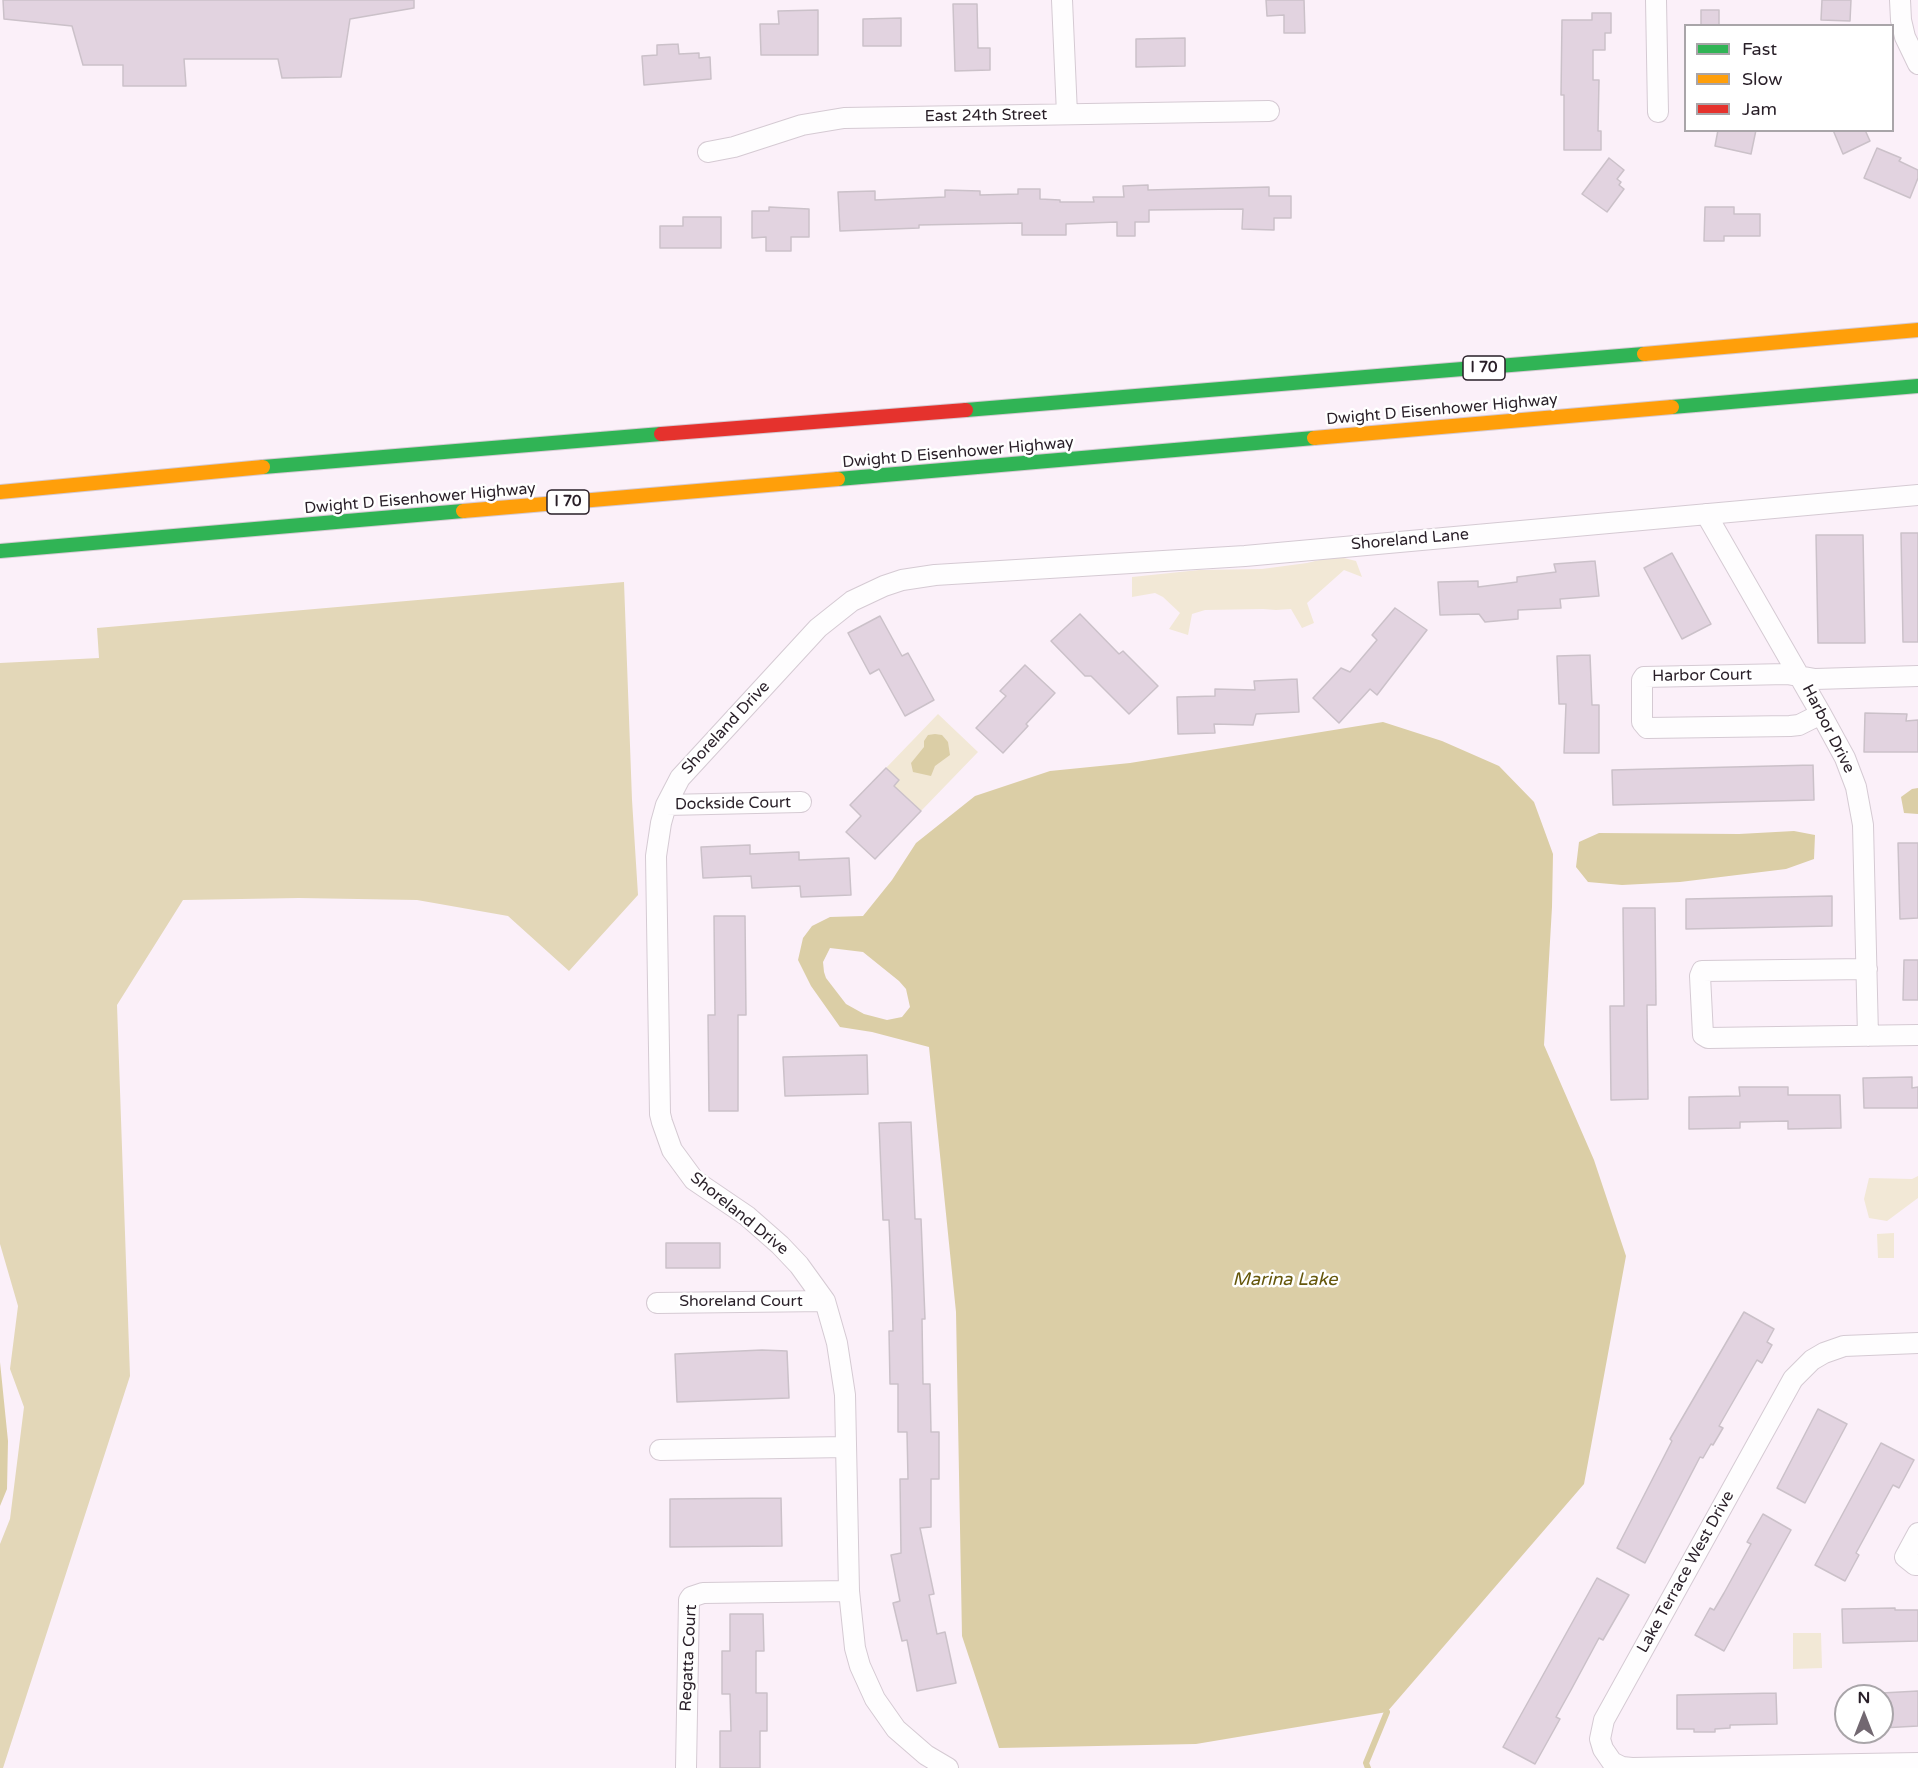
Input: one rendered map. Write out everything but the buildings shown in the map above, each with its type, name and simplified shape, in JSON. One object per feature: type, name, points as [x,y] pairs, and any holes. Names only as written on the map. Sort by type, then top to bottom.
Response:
[{"type":"highway","name":"I 70","points":[[0,492],[372,457],[1049,405],[1918,330]]},
{"type":"highway","name":"Dwight D Eisenhower Highway","points":[[0,551],[1918,386]]},
{"type":"highway","points":[[70,472],[372,457]]},
{"type":"highway","points":[[0,560],[190,535]]},
{"type":"street","points":[[1062,0],[1066,114]]},
{"type":"street","points":[[1656,0],[1658,112]]},
{"type":"street","points":[[1900,0],[1905,37],[1918,64]]},
{"type":"street","name":"East 24th Street","points":[[708,152],[734,147],[802,124],[844,118],[1269,111]]},
{"type":"street","name":"Shoreland Lane","points":[[902,580],[935,575],[1245,556],[1918,495]]},
{"type":"street","name":"Harbor Drive","points":[[1706,514],[1801,677],[1848,765],[1856,787],[1861,809],[1868,1036]]},
{"type":"street","name":"Shoreland Drive","points":[[902,580],[852,601],[818,628],[687,770],[670,795],[661,824],[656,856],[660,1114],[668,1141],[682,1166],[694,1180],[747,1216],[780,1245],[799,1265],[825,1301],[841,1360],[845,1395],[849,1591],[855,1648],[860,1666],[875,1699],[896,1729],[926,1755],[948,1768]]},
{"type":"street","name":"Harbor Court","points":[[1821,714],[1799,725],[1790,726],[1647,728],[1642,722],[1642,680],[1644,677],[1787,674],[1815,679],[1918,676]]},
{"type":"street","name":"Dockside Court","points":[[666,805],[801,802]]},
{"type":"street","points":[[1867,969],[1702,971],[1700,976],[1703,1035],[1708,1038],[1918,1035]]},
{"type":"street","name":"Shoreland Court","points":[[657,1303],[825,1301]]},
{"type":"street","name":"Lake Terrace West Drive","points":[[1652,1767],[1622,1767],[1612,1762],[1603,1749],[1600,1739],[1604,1720],[1790,1384],[1809,1362],[1844,1346],[1918,1343]]},
{"type":"street","points":[[660,1450],[846,1447]]},
{"type":"street","points":[[1918,1533],[1905,1557],[1918,1564]]},
{"type":"street","name":"Regatta Court","points":[[686,1768],[688,1600],[703,1593],[849,1591]]},
{"type":"street","points":[[1652,1767],[1918,1763]]},
{"type":"shaded area","points":[[1336,556],[1356,561],[1362,577],[1344,570],[1307,603],[1314,623],[1302,628],[1291,609],[1205,610],[1192,614],[1188,635],[1169,629],[1180,613],[1163,597],[1155,593],[1132,597],[1132,577],[1199,570],[1262,569],[1307,563]]},
{"type":"shaded area","points":[[624,582],[638,895],[569,971],[508,916],[417,900],[299,898],[183,900],[117,1005],[130,1376],[3,1768],[0,1768],[0,1544],[10,1519],[24,1407],[10,1369],[18,1306],[0,1244],[0,663],[99,658],[97,628]]},
{"type":"shaded area","points":[[938,714],[978,752],[921,811],[894,786],[899,780],[886,768]]},
{"type":"shaded area","points":[[1918,1176],[1918,1198],[1887,1221],[1869,1218],[1864,1199],[1869,1178],[1912,1179]]},
{"type":"shaded area","points":[[1894,1233],[1894,1258],[1878,1258],[1877,1234]]},
{"type":"shaded area","points":[[1793,1633],[1821,1633],[1822,1668],[1793,1669]]},
{"type":"water","name":"Marina Lake","points":[[1383,722],[1442,741],[1499,766],[1534,802],[1553,854],[1544,1045],[1594,1160],[1626,1256],[1584,1484],[1387,1712],[1196,1744],[999,1748],[962,1636],[956,1312],[929,1047],[872,1032],[840,1027],[811,986],[798,960],[803,938],[812,926],[830,917],[863,916],[892,880],[916,843],[975,796],[1050,771],[1130,763]],"holes":[[[830,948],[863,952],[906,989],[910,1007],[902,1017],[887,1020],[864,1014],[846,1004],[826,978],[823,962]]]},
{"type":"water","points":[[928,735],[942,735],[948,742],[950,755],[935,766],[931,776],[913,772],[911,763],[924,747],[924,741]]},
{"type":"water","points":[[1918,788],[1918,814],[1904,813],[1901,797],[1912,789]]},
{"type":"water","points":[[1794,831],[1815,835],[1814,859],[1786,869],[1680,882],[1622,885],[1588,882],[1576,867],[1579,842],[1599,833],[1739,834]]},
{"type":"water","points":[[0,1362],[8,1441],[7,1489],[0,1506]]},
{"type":"waterway","points":[[1368,1768],[1366,1763],[1387,1712]]},
{"type":"traffic: fast","points":[[966,410],[1644,354]]},
{"type":"traffic: fast","points":[[1672,407],[1918,386]]},
{"type":"traffic: fast","points":[[263,467],[661,434]]},
{"type":"traffic: fast","points":[[838,479],[1314,438]]},
{"type":"traffic: fast","points":[[0,551],[463,511]]},
{"type":"traffic: slow","points":[[1644,354],[1918,330]]},
{"type":"traffic: slow","points":[[1314,438],[1672,407]]},
{"type":"traffic: slow","points":[[0,492],[263,467]]},
{"type":"traffic: slow","points":[[463,511],[838,479]]},
{"type":"traffic: jam","points":[[661,434],[966,410]]}]
